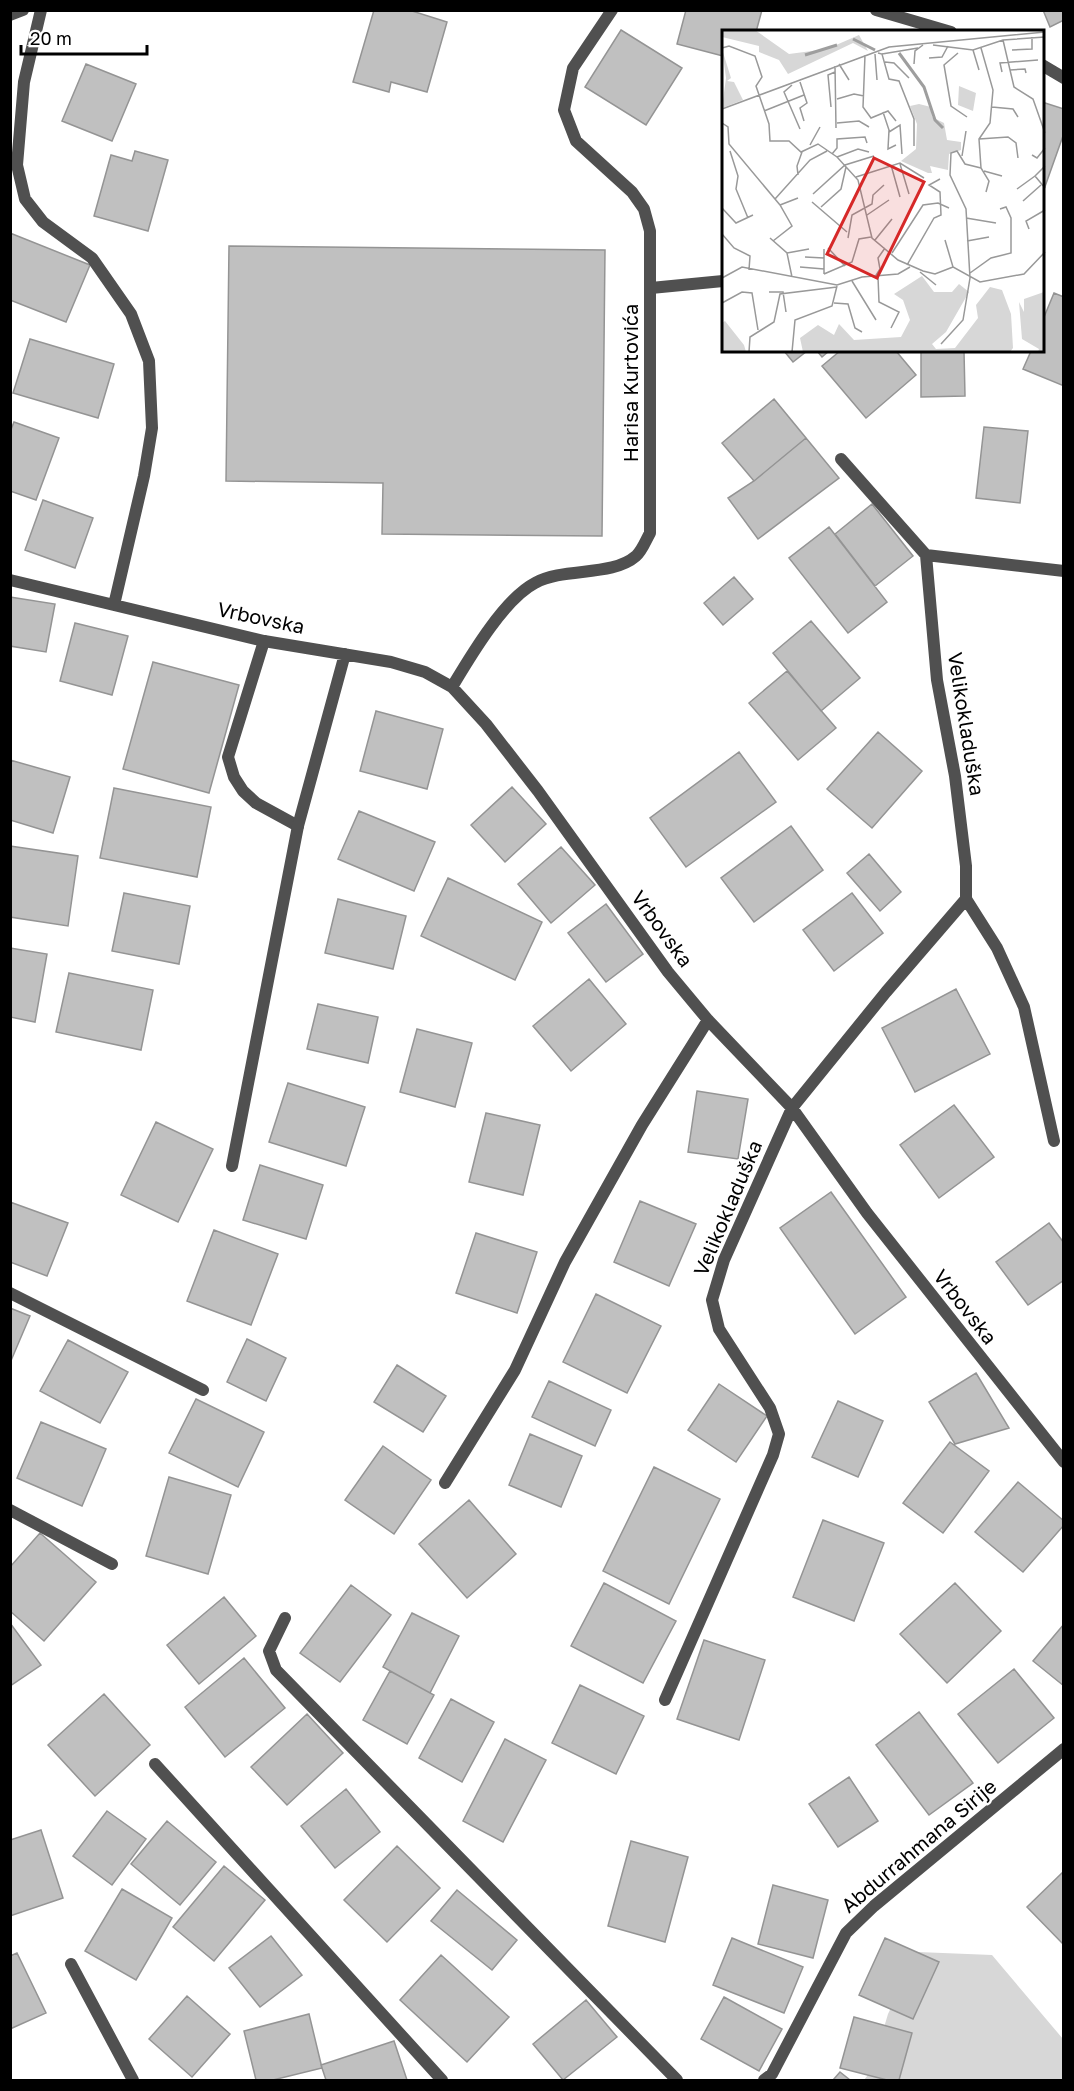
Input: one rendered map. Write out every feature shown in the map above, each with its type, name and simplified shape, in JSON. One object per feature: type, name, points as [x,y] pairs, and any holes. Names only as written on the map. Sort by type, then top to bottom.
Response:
[{"type":"street","points":[[10,15],[23,10]]},
{"type":"street","points":[[41,10],[24,82],[17,165],[25,199],[43,222],[92,258],[131,314],[149,361],[152,428],[144,476],[114,605]]},
{"type":"street","name":"Harisa Kurtovića","points":[[452,687],[469,658],[511,602],[534,583],[559,575],[612,568],[637,556],[650,533],[650,231],[644,209],[632,192],[576,141],[564,110],[573,68],[612,10]]},
{"type":"street","points":[[876,10],[944,30]]},
{"type":"street","points":[[1044,66],[1064,78]]},
{"type":"street","points":[[651,288],[722,281]]},
{"type":"street","points":[[841,459],[926,555],[1064,571]]},
{"type":"street","name":"Velikokladuška","points":[[664,1700],[773,1455],[779,1434],[770,1408],[719,1329],[712,1300],[724,1260],[792,1108],[886,992],[966,899],[966,866],[954,776],[937,680],[926,555]]},
{"type":"street","name":"Vrbovska","points":[[10,580],[264,641],[391,662],[425,672],[452,687],[486,724],[538,791],[668,972],[708,1020],[792,1108],[874,1222],[1064,1462]]},
{"type":"street","points":[[264,641],[228,757],[234,777],[243,791],[256,803],[298,826]]},
{"type":"street","points":[[232,1166],[298,826],[345,654]]},
{"type":"street","points":[[966,899],[997,948],[1024,1007],[1054,1141]]},
{"type":"street","points":[[445,1483],[515,1370],[565,1262],[642,1125],[708,1020]]},
{"type":"street","points":[[10,1293],[203,1390]]},
{"type":"street","points":[[10,1510],[112,1564]]},
{"type":"street","points":[[285,1618],[268,1651],[276,1670],[677,2080]]},
{"type":"street","name":"Abdurrahmana Sirije","points":[[764,2080],[772,2074],[846,1933],[874,1906],[1064,1749]]},
{"type":"street","points":[[155,1764],[442,2080]]},
{"type":"street","points":[[71,1964],[133,2080]]},
{"type":"shaded area","points":[[918,1952],[992,1955],[1063,2039],[1063,2080],[864,2080],[871,2071],[888,2014]]},
{"type":"building","points":[[374,10],[409,10],[447,22],[427,92],[391,82],[389,92],[353,82]]},
{"type":"building","points":[[686,10],[762,10],[757,30],[722,30],[722,56],[677,44]]},
{"type":"building","points":[[1043,10],[1064,10],[1064,20],[1050,27]]},
{"type":"building","points":[[621,30],[682,68],[646,125],[585,87]]},
{"type":"building","points":[[86,64],[136,84],[112,141],[62,121]]},
{"type":"building","points":[[1044,103],[1064,109],[1064,133],[1044,189]]},
{"type":"building","points":[[135,151],[168,160],[148,231],[94,216],[111,155],[132,161]]},
{"type":"building","points":[[10,233],[90,265],[66,322],[10,300]]},
{"type":"building","points":[[229,246],[605,250],[602,536],[382,534],[383,483],[226,481]]},
{"type":"building","points":[[1054,293],[1064,297],[1064,386],[1023,369],[1031,352],[1044,352],[1044,317]]},
{"type":"building","points":[[30,339],[114,364],[98,418],[13,393]]},
{"type":"building","points":[[785,352],[806,352],[793,362]]},
{"type":"building","points":[[818,352],[828,352],[822,357]]},
{"type":"building","points":[[839,352],[897,352],[916,375],[866,418],[822,366]]},
{"type":"building","points":[[921,352],[964,352],[965,396],[921,397]]},
{"type":"building","points":[[774,399],[806,438],[754,481],[722,443]]},
{"type":"building","points":[[14,422],[59,438],[36,500],[10,491],[10,432]]},
{"type":"building","points":[[984,427],[1028,431],[1020,503],[976,498]]},
{"type":"building","points":[[806,438],[839,478],[758,539],[728,498],[754,481]]},
{"type":"building","points":[[43,500],[93,518],[75,568],[25,550]]},
{"type":"building","points":[[872,504],[913,556],[875,586],[835,534]]},
{"type":"building","points":[[829,527],[887,602],[848,633],[789,558]]},
{"type":"building","points":[[734,577],[753,599],[723,625],[704,603]]},
{"type":"building","points":[[10,597],[55,604],[46,652],[10,646]]},
{"type":"building","points":[[811,621],[860,678],[821,711],[773,653]]},
{"type":"building","points":[[75,623],[128,636],[112,695],[60,681]]},
{"type":"building","points":[[153,662],[239,685],[209,793],[123,769]]},
{"type":"building","points":[[787,671],[836,728],[798,760],[749,703]]},
{"type":"building","points":[[376,711],[443,729],[427,789],[360,771]]},
{"type":"building","points":[[878,732],[922,771],[872,828],[827,789]]},
{"type":"building","points":[[739,752],[776,802],[686,867],[650,818]]},
{"type":"building","points":[[10,760],[70,777],[53,833],[10,820]]},
{"type":"building","points":[[512,787],[546,824],[505,862],[471,825]]},
{"type":"building","points":[[114,788],[211,807],[197,877],[100,858]]},
{"type":"building","points":[[359,811],[435,842],[414,891],[338,859]]},
{"type":"building","points":[[791,826],[823,870],[754,922],[721,878]]},
{"type":"building","points":[[10,846],[78,856],[68,926],[10,917]]},
{"type":"building","points":[[561,847],[595,885],[551,923],[518,884]]},
{"type":"building","points":[[869,854],[901,892],[880,911],[847,873]]},
{"type":"building","points":[[448,878],[542,922],[515,980],[421,936]]},
{"type":"building","points":[[124,893],[190,906],[179,964],[112,951]]},
{"type":"building","points":[[852,893],[883,933],[834,971],[803,930]]},
{"type":"building","points":[[338,899],[406,916],[393,969],[325,953]]},
{"type":"building","points":[[606,904],[643,954],[606,982],[568,933]]},
{"type":"building","points":[[10,948],[47,954],[35,1022],[10,1017]]},
{"type":"building","points":[[69,973],[153,990],[141,1050],[56,1032]]},
{"type":"building","points":[[589,979],[626,1024],[571,1071],[533,1026]]},
{"type":"building","points":[[956,989],[990,1054],[915,1092],[882,1028]]},
{"type":"building","points":[[318,1004],[378,1017],[368,1063],[307,1049]]},
{"type":"building","points":[[417,1029],[472,1043],[455,1107],[400,1092]]},
{"type":"building","points":[[288,1083],[365,1107],[346,1166],[269,1142]]},
{"type":"building","points":[[697,1091],[748,1099],[738,1159],[688,1152]]},
{"type":"building","points":[[954,1105],[994,1157],[939,1198],[900,1145]]},
{"type":"building","points":[[486,1113],[540,1125],[523,1195],[469,1182]]},
{"type":"building","points":[[156,1122],[213,1149],[178,1222],[121,1195]]},
{"type":"building","points":[[260,1165],[323,1185],[306,1239],[243,1220]]},
{"type":"building","points":[[831,1192],[906,1297],[855,1334],[780,1228]]},
{"type":"building","points":[[640,1201],[696,1224],[669,1286],[614,1262]]},
{"type":"building","points":[[10,1202],[68,1223],[47,1276],[10,1262]]},
{"type":"building","points":[[1049,1223],[1064,1243],[1064,1280],[1028,1305],[996,1262]]},
{"type":"building","points":[[214,1230],[278,1254],[251,1325],[187,1301]]},
{"type":"building","points":[[476,1233],[537,1252],[517,1313],[456,1293]]},
{"type":"building","points":[[596,1294],[661,1326],[627,1393],[563,1362]]},
{"type":"building","points":[[10,1308],[30,1316],[10,1363]]},
{"type":"building","points":[[247,1339],[286,1358],[266,1401],[227,1382]]},
{"type":"building","points":[[68,1340],[128,1372],[100,1423],[40,1391]]},
{"type":"building","points":[[397,1365],[446,1396],[423,1432],[374,1402]]},
{"type":"building","points":[[976,1373],[1009,1428],[955,1444],[929,1402]]},
{"type":"building","points":[[549,1381],[611,1410],[595,1446],[532,1417]]},
{"type":"building","points":[[719,1384],[767,1416],[736,1462],[688,1430]]},
{"type":"building","points":[[196,1399],[264,1432],[238,1487],[169,1453]]},
{"type":"building","points":[[838,1401],[883,1421],[858,1477],[812,1457]]},
{"type":"building","points":[[41,1422],[106,1449],[82,1506],[17,1478]]},
{"type":"building","points":[[530,1434],[582,1456],[561,1507],[509,1485]]},
{"type":"building","points":[[950,1442],[989,1471],[943,1533],[903,1503]]},
{"type":"building","points":[[383,1446],[431,1480],[394,1534],[345,1500]]},
{"type":"building","points":[[654,1467],[720,1499],[669,1604],[603,1571]]},
{"type":"building","points":[[169,1477],[231,1495],[208,1574],[146,1556]]},
{"type":"building","points":[[1018,1482],[1064,1521],[1064,1525],[1023,1572],[975,1532]]},
{"type":"building","points":[[469,1500],[516,1554],[467,1598],[419,1544]]},
{"type":"building","points":[[823,1520],[884,1543],[854,1621],[793,1597]]},
{"type":"building","points":[[40,1533],[96,1582],[44,1641],[10,1611],[10,1567]]},
{"type":"building","points":[[604,1583],[676,1621],[643,1683],[571,1646]]},
{"type":"building","points":[[955,1583],[1001,1631],[947,1683],[900,1634]]},
{"type":"building","points":[[351,1585],[391,1615],[340,1682],[300,1653]]},
{"type":"building","points":[[224,1597],[256,1636],[199,1684],[167,1645]]},
{"type":"building","points":[[412,1613],[459,1636],[430,1693],[383,1667]]},
{"type":"building","points":[[10,1623],[41,1665],[10,1686]]},
{"type":"building","points":[[1064,1624],[1064,1686],[1033,1661]]},
{"type":"building","points":[[704,1640],[765,1660],[739,1740],[677,1719]]},
{"type":"building","points":[[244,1658],[285,1708],[225,1757],[185,1707]]},
{"type":"building","points":[[1014,1669],[1054,1718],[998,1763],[958,1714]]},
{"type":"building","points":[[390,1671],[434,1695],[407,1744],[363,1720]]},
{"type":"building","points":[[580,1685],[644,1716],[616,1774],[552,1743]]},
{"type":"building","points":[[104,1694],[150,1745],[95,1796],[48,1745]]},
{"type":"building","points":[[451,1699],[494,1722],[462,1782],[419,1758]]},
{"type":"building","points":[[919,1712],[973,1783],[929,1815],[876,1745]]},
{"type":"building","points":[[307,1714],[343,1753],[287,1805],[251,1767]]},
{"type":"building","points":[[505,1739],[546,1760],[503,1842],[463,1821]]},
{"type":"building","points":[[849,1777],[878,1821],[838,1847],[809,1804]]},
{"type":"building","points":[[346,1789],[380,1832],[335,1868],[301,1826]]},
{"type":"building","points":[[107,1811],[146,1839],[112,1885],[73,1856]]},
{"type":"building","points":[[167,1821],[216,1862],[180,1905],[131,1864]]},
{"type":"building","points":[[41,1830],[63,1898],[10,1916],[10,1840]]},
{"type":"building","points":[[631,1841],[688,1857],[665,1942],[608,1926]]},
{"type":"building","points":[[397,1846],[440,1888],[387,1942],[344,1900]]},
{"type":"building","points":[[224,1866],[265,1900],[214,1961],[173,1927]]},
{"type":"building","points":[[1064,1871],[1064,1941],[1062,1943],[1027,1907]]},
{"type":"building","points":[[773,1885],[828,1900],[813,1958],[758,1944]]},
{"type":"building","points":[[122,1889],[172,1918],[136,1980],[85,1951]]},
{"type":"building","points":[[457,1890],[517,1940],[492,1970],[431,1921]]},
{"type":"building","points":[[271,1936],[302,1975],[260,2007],[229,1968]]},
{"type":"building","points":[[732,1938],[803,1967],[784,2013],[713,1985]]},
{"type":"building","points":[[885,1938],[939,1962],[913,2019],[859,1995]]},
{"type":"building","points":[[17,1953],[46,2013],[10,2029],[10,1956]]},
{"type":"building","points":[[441,1955],[509,2017],[467,2062],[400,2000]]},
{"type":"building","points":[[187,1996],[230,2034],[192,2077],[149,2039]]},
{"type":"building","points":[[724,1997],[782,2029],[759,2071],[701,2039]]},
{"type":"building","points":[[586,2000],[617,2037],[563,2080],[533,2044]]},
{"type":"building","points":[[309,2014],[322,2068],[273,2080],[256,2080],[244,2031]]},
{"type":"building","points":[[854,2017],[912,2033],[899,2080],[887,2080],[840,2068]]},
{"type":"building","points":[[394,2041],[407,2080],[326,2080],[321,2065]]},
{"type":"building","points":[[840,2072],[850,2080],[833,2080]]}]
